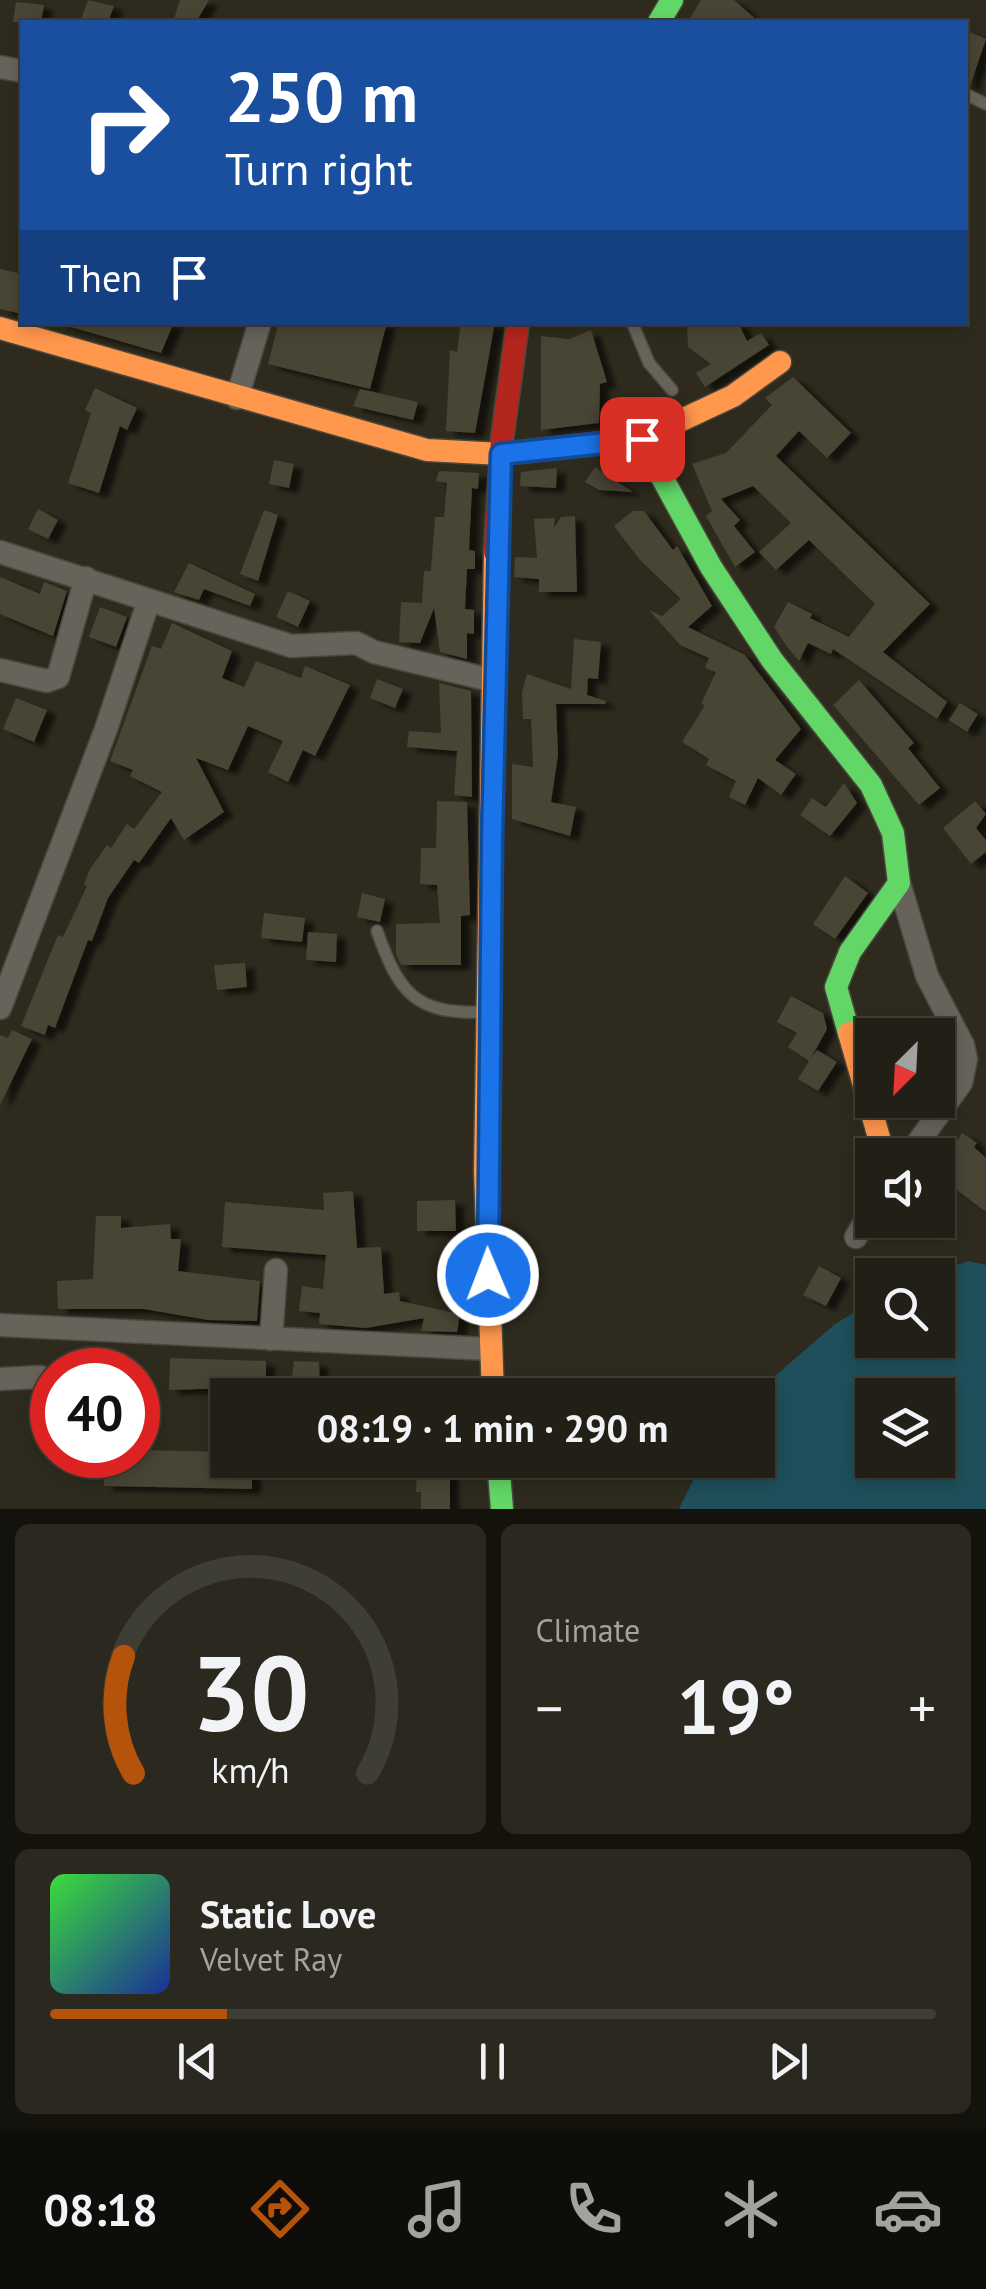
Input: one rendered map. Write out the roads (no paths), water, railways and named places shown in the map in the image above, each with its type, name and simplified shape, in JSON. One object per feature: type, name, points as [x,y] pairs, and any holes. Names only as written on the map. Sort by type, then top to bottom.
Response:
[{"type":"street","points":[[237,398],[259,325]]},
{"type":"street","points":[[492,1378],[494,681],[501,454],[518,325]]},
{"type":"street","points":[[0,328],[427,450],[501,454],[642,439],[733,396],[780,362]]},
{"type":"street","points":[[642,439],[711,567],[772,660],[871,784],[893,834],[898,884],[927,976],[963,1044],[966,1060],[961,1082],[921,1138]]},
{"type":"street","points":[[0,552],[86,578],[148,603],[292,646],[356,643],[374,652],[494,681]]},
{"type":"street","points":[[0,670],[47,681],[58,677],[86,578]]},
{"type":"street","points":[[0,1008],[100,746],[148,603]]},
{"type":"street","points":[[879,1138],[836,987],[850,952],[898,884]]},
{"type":"street","points":[[270,1339],[276,1270]]},
{"type":"street","points":[[0,1325],[490,1349]]},
{"type":"street","points":[[0,1378],[30,1377]]},
{"type":"street","points":[[499,1478],[502,1509]]},
{"type":"lane","points":[[633,325],[649,363],[672,390]]},
{"type":"lane","points":[[378,931],[384,956],[404,992],[455,1014],[490,1012]]},
{"type":"water","points":[[969,1261],[986,1265],[986,1509],[679,1509],[694,1478],[775,1478],[773,1378],[835,1324],[855,1312],[855,1358],[955,1358],[955,1266]]}]
